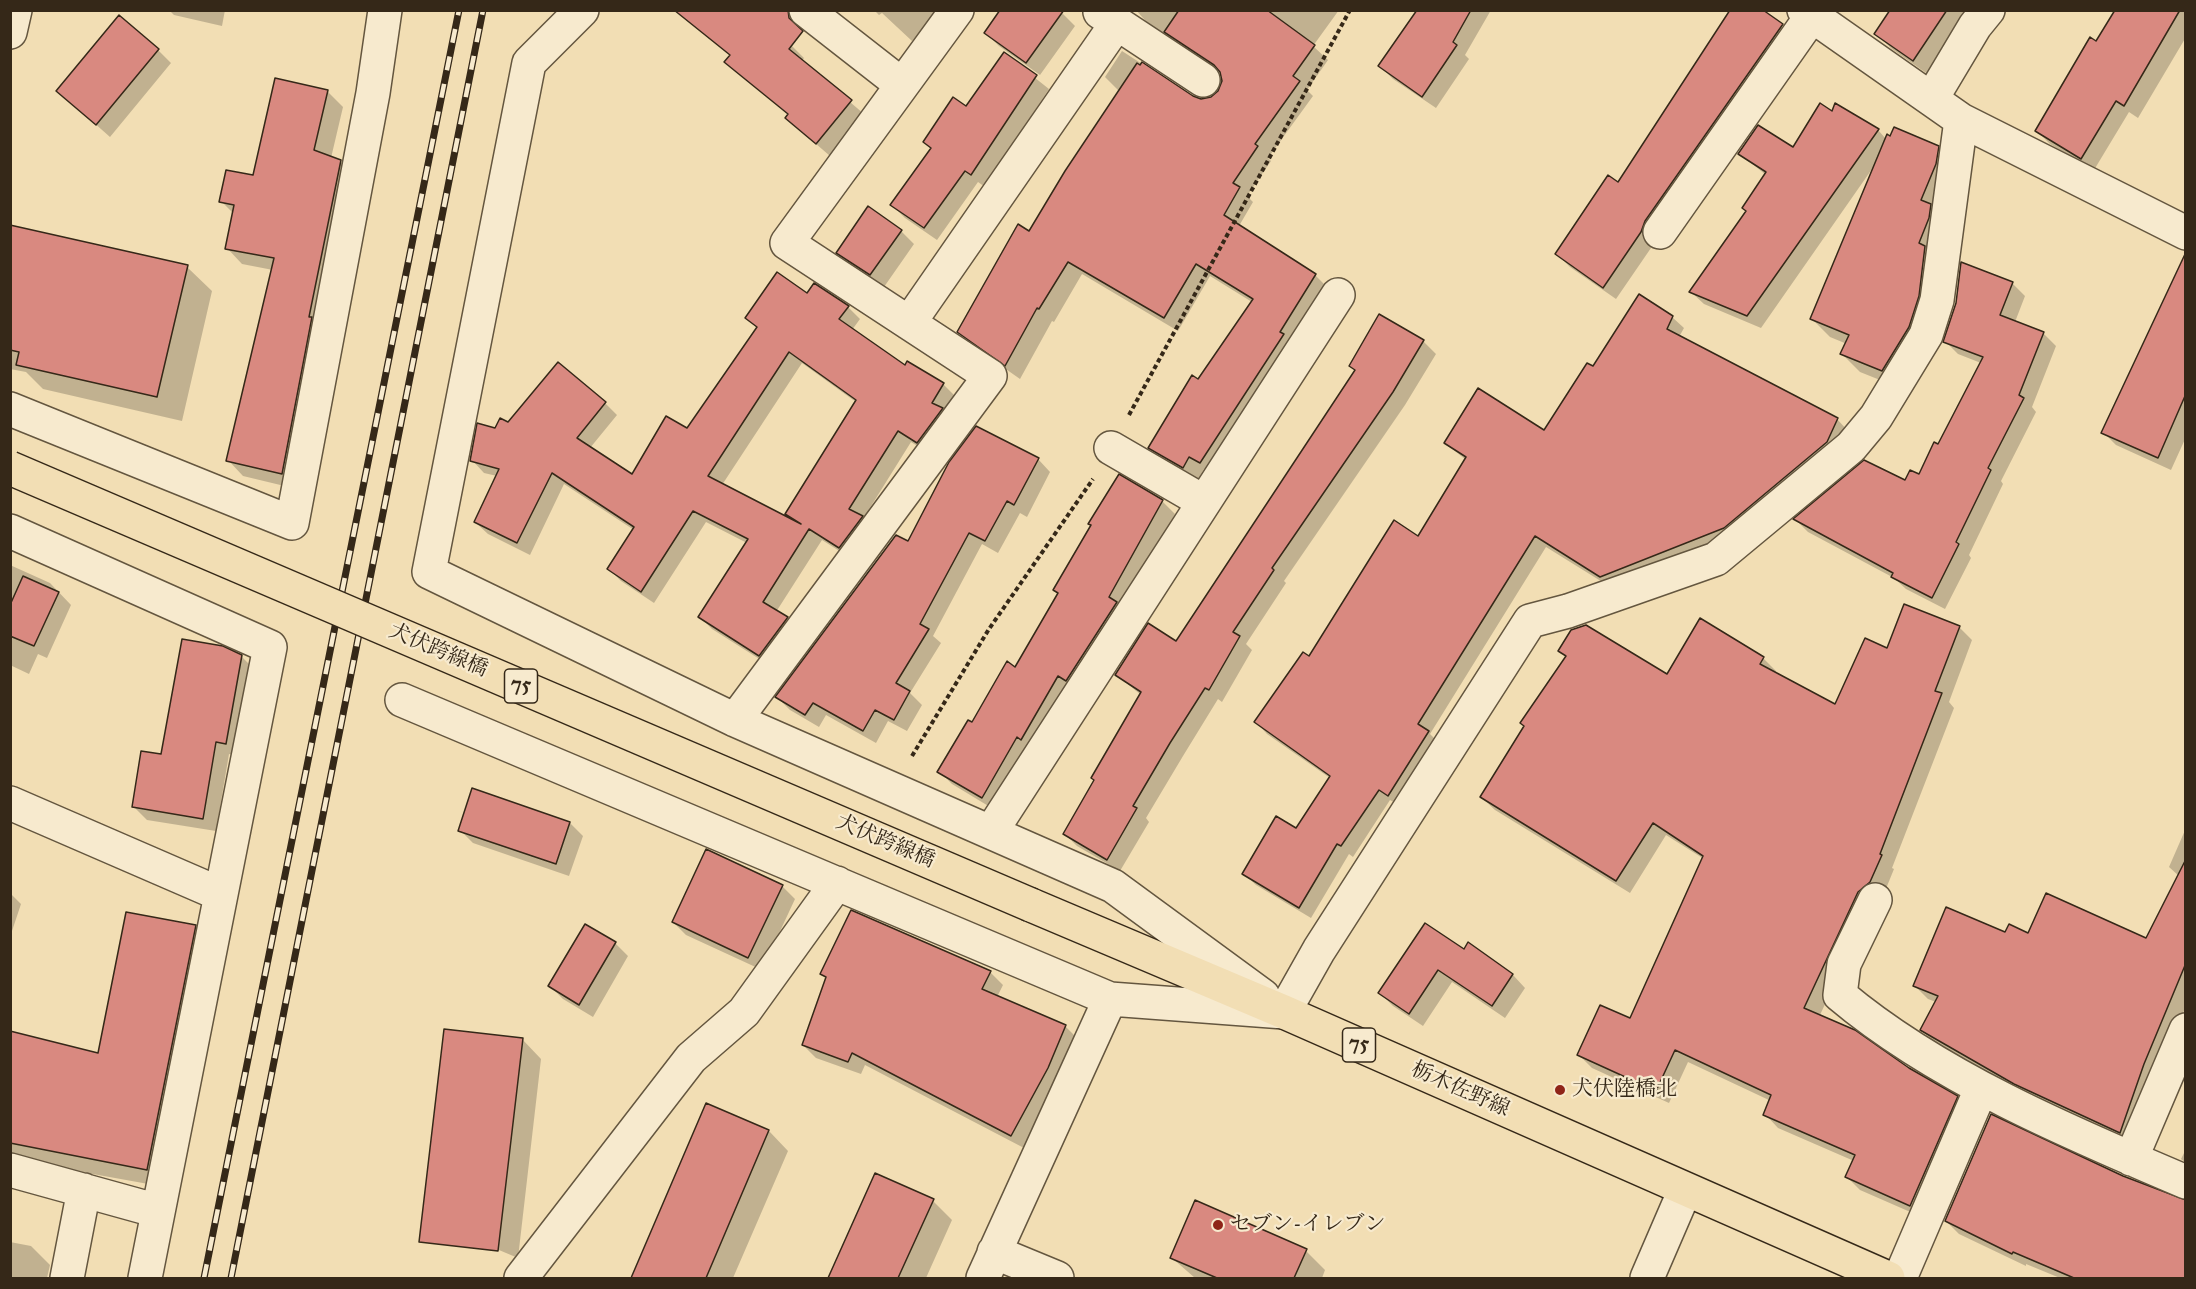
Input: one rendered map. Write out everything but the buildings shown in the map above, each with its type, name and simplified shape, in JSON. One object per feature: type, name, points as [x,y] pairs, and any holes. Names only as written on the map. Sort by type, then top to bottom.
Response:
[{"type":"main road","name":"犬伏跨線橋","points":[[10,468],[1031,904]]},
{"type":"main road","name":"栃木佐野線","points":[[1031,904],[1284,1011],[1888,1278]]},
{"type":"street","points":[[10,32],[15,10]]},
{"type":"street","points":[[10,409],[292,523],[371,104],[385,10]]},
{"type":"street","points":[[582,10],[529,63],[429,572],[735,720],[1113,886],[1284,1011]]},
{"type":"street","points":[[806,10],[902,85]]},
{"type":"street","points":[[735,720],[990,376],[787,243],[957,10]]},
{"type":"street","points":[[1932,98],[1975,26],[1988,10]]},
{"type":"street","points":[[1660,232],[1808,14],[1932,98],[1960,120],[2186,233]]},
{"type":"street","points":[[909,323],[1107,17],[1203,80]]},
{"type":"street","points":[[1284,1011],[1319,950],[1530,621],[1568,611],[1716,560],[1851,447],[1876,417],[1926,335],[1937,300],[1960,120]]},
{"type":"street","points":[[991,832],[1338,295]]},
{"type":"street","points":[[1111,448],[1203,502]]},
{"type":"street","points":[[10,531],[270,647],[145,1278]]},
{"type":"street","points":[[402,700],[1110,999],[1284,1011]]},
{"type":"street","points":[[10,803],[220,894]]},
{"type":"street","points":[[521,1278],[691,1058],[744,1012],[837,883]]},
{"type":"street","points":[[1875,900],[1844,964],[1840,995],[1869,1020],[1981,1089],[2186,1182]]},
{"type":"street","points":[[1057,1278],[988,1265],[1110,999]]},
{"type":"street","points":[[2131,1159],[2186,1030]]},
{"type":"street","points":[[1900,1278],[1981,1089]]},
{"type":"street","points":[[10,1170],[158,1210]]},
{"type":"street","points":[[68,1278],[84,1190]]},
{"type":"street","points":[[1647,1278],[1685,1190]]},
{"type":"path","points":[[889,786],[918,748],[989,629],[1097,473],[1350,10]]},
{"type":"railway","points":[[204,1278],[459,10]]},
{"type":"railway","points":[[231,1278],[483,10]]},
{"type":"place","name":"犬伏陸橋北","points":[[1560,1090]]},
{"type":"place","name":"セブン-イレブン","points":[[1218,1225]]}]
